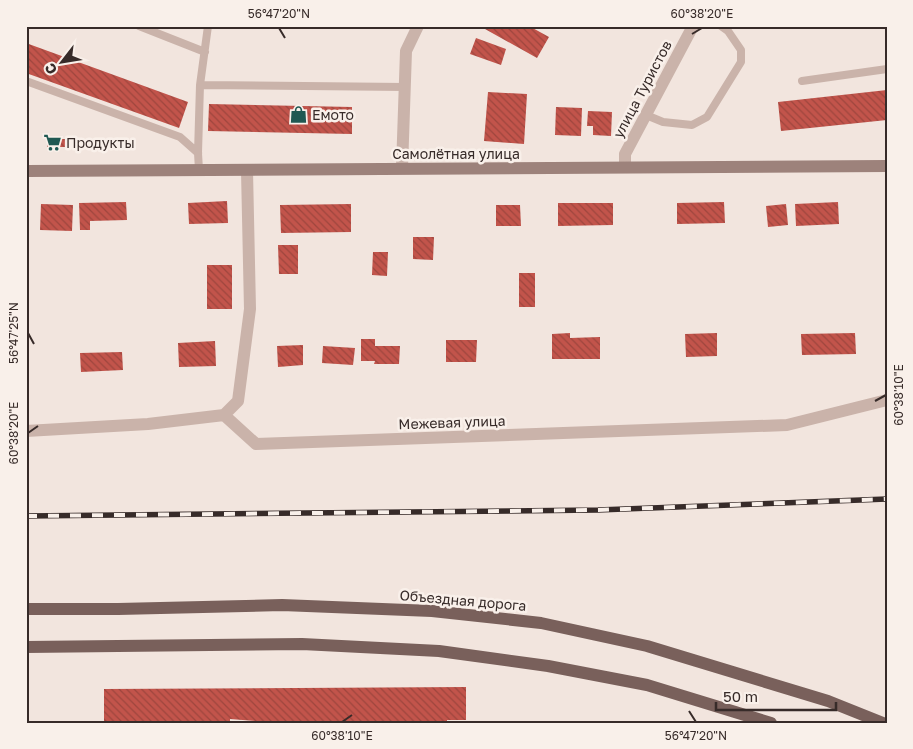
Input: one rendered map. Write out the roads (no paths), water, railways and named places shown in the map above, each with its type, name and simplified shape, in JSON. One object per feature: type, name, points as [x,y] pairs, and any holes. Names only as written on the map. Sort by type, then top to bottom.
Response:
[{"type":"main road","name":"Самолётная улица","points":[[26,171],[887,166]]},
{"type":"main road","name":"Объездная дорога","points":[[26,609],[282,605],[432,610],[541,623],[647,646],[828,701],[883,723]]},
{"type":"main road","points":[[26,647],[302,644],[439,651],[548,666],[647,685],[771,723]]},
{"type":"street","points":[[402,168],[406,51],[418,26]]},
{"type":"street","name":"улица Туристов","points":[[625,167],[624,154],[692,26]]},
{"type":"street","points":[[26,431],[148,424],[224,415],[238,401],[250,309],[246,170]]},
{"type":"street","name":"Межевая улица","points":[[224,415],[256,444],[787,425],[887,400]]},
{"type":"lane","points":[[140,26],[205,52]]},
{"type":"lane","points":[[199,170],[200,85],[208,26]]},
{"type":"lane","points":[[646,115],[664,122],[692,125],[707,117],[741,62],[741,50],[728,31],[721,26]]},
{"type":"lane","points":[[802,81],[887,69]]},
{"type":"lane","points":[[26,81],[180,137],[198,153]]},
{"type":"lane","points":[[200,85],[405,87]]},
{"type":"railway","points":[[26,516],[598,510],[887,499]]},
{"type":"place","name":"Емото","points":[[298,114]]},
{"type":"place","name":"Продукты","points":[[52,142]]}]
